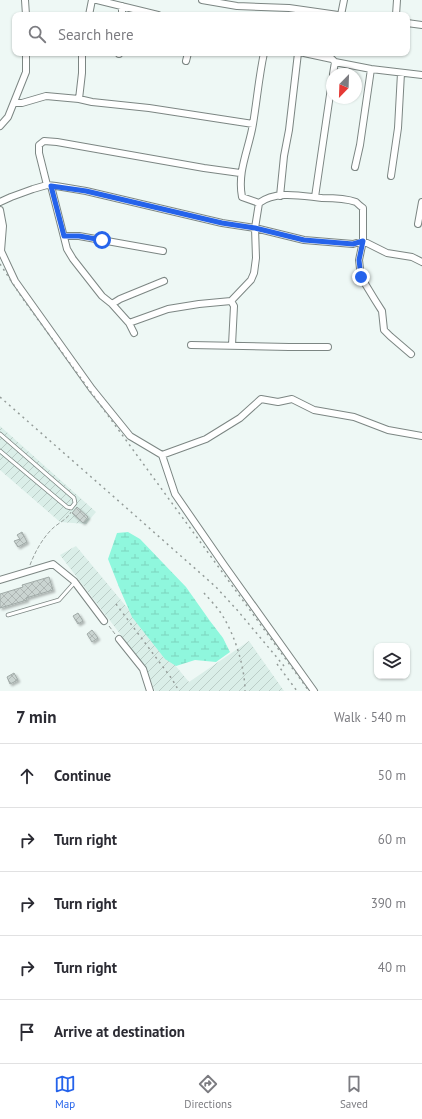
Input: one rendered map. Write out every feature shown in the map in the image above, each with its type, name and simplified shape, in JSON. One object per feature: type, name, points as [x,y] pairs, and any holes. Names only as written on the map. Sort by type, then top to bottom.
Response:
[{"type":"street","points":[[25,0],[26,12]]},
{"type":"street","points":[[90,12],[92,0]]},
{"type":"street","points":[[97,0],[146,12]]},
{"type":"street","points":[[202,0],[317,12]]},
{"type":"street","points":[[289,8],[290,0]]},
{"type":"street","points":[[342,12],[344,0]]},
{"type":"street","points":[[396,12],[397,0]]},
{"type":"street","points":[[122,6],[122,12]]},
{"type":"street","points":[[410,23],[422,25]]},
{"type":"street","points":[[0,126],[8,117],[26,72],[26,56]]},
{"type":"street","points":[[79,99],[82,74],[82,56]]},
{"type":"street","points":[[186,61],[187,56]]},
{"type":"street","points":[[259,203],[242,197],[240,188],[240,173],[253,124],[264,56]]},
{"type":"street","points":[[280,196],[298,56]]},
{"type":"street","points":[[322,56],[371,69],[422,75]]},
{"type":"street","points":[[333,68],[334,58]]},
{"type":"street","points":[[355,167],[360,145],[371,69]]},
{"type":"street","points":[[391,176],[398,128],[401,72]]},
{"type":"street","points":[[14,103],[22,103],[46,96],[149,108],[253,124]]},
{"type":"street","points":[[315,197],[329,104]]},
{"type":"street","points":[[134,333],[129,323],[112,304],[102,296],[67,250],[39,153],[39,145],[44,142],[58,142],[240,173]]},
{"type":"street","points":[[0,202],[11,197],[49,186],[86,191],[222,223],[255,228],[304,240],[353,244],[363,241],[387,253],[412,257],[422,262]]},
{"type":"street","points":[[129,323],[168,309],[232,301],[251,280],[254,273],[256,258],[255,228],[259,203],[264,199],[296,195],[344,199],[357,203],[363,208],[363,241],[359,260],[361,277],[382,310],[384,330],[411,354]]},
{"type":"street","points":[[418,224],[422,202]]},
{"type":"street","points":[[0,210],[3,226],[1,251],[15,281],[92,389],[130,436],[162,455],[175,494],[314,691]]},
{"type":"street","points":[[64,236],[79,236],[163,251]]},
{"type":"street","points":[[112,304],[120,299],[164,281]]},
{"type":"street","points":[[232,301],[234,306],[232,345]]},
{"type":"street","points":[[191,345],[328,347]]},
{"type":"street","points":[[162,455],[206,439],[240,418],[261,399],[278,402],[292,399],[314,410],[354,416],[388,430],[422,436]]},
{"type":"street","points":[[0,580],[53,564],[74,582],[104,620]]},
{"type":"street","points":[[119,639],[143,669],[150,691]]},
{"type":"lane","points":[[0,434],[74,498],[75,503],[71,508],[67,507],[0,451]]},
{"type":"lane","points":[[8,615],[59,600],[74,582]]},
{"type":"path","points":[[28,571],[35,554],[44,539],[53,528],[71,513],[71,508]]},
{"type":"path","points":[[104,620],[119,639]]},
{"type":"shaded area","points":[[0,426],[96,512],[86,524],[60,522],[0,470]]},
{"type":"shaded area","points":[[76,546],[189,682],[249,641],[284,691],[155,691],[146,668],[60,555]]},
{"type":"green space","points":[[128,532],[140,539],[186,587],[223,638],[230,652],[216,662],[195,660],[176,666],[165,659],[132,617],[108,559],[117,533]]},
{"type":"building","points":[[77,507],[88,517],[83,523],[72,513]]},
{"type":"building","points":[[22,532],[27,542],[18,547],[14,541],[20,539],[17,535]]},
{"type":"building","points":[[49,577],[53,590],[0,608],[0,594],[23,587],[22,585]]},
{"type":"building","points":[[78,613],[83,621],[78,624],[73,616]]},
{"type":"building","points":[[92,630],[98,638],[92,642],[87,634]]},
{"type":"building","points":[[14,673],[18,680],[10,684],[7,677]]},
{"type":"railway","points":[[0,264],[23,299],[309,691]]},
{"type":"railway","points":[[0,397],[216,587],[284,666]]},
{"type":"railway","points":[[204,593],[221,613],[233,636],[242,664],[245,691]]},
{"type":"railway","points":[[116,604],[172,679],[179,691]]},
{"type":"railway","points":[[277,664],[297,691]]},
{"type":"route","points":[[102,240],[79,236],[64,236],[51,186],[86,191],[222,223],[255,228],[304,240],[353,244],[363,241],[359,260],[361,277]]}]
